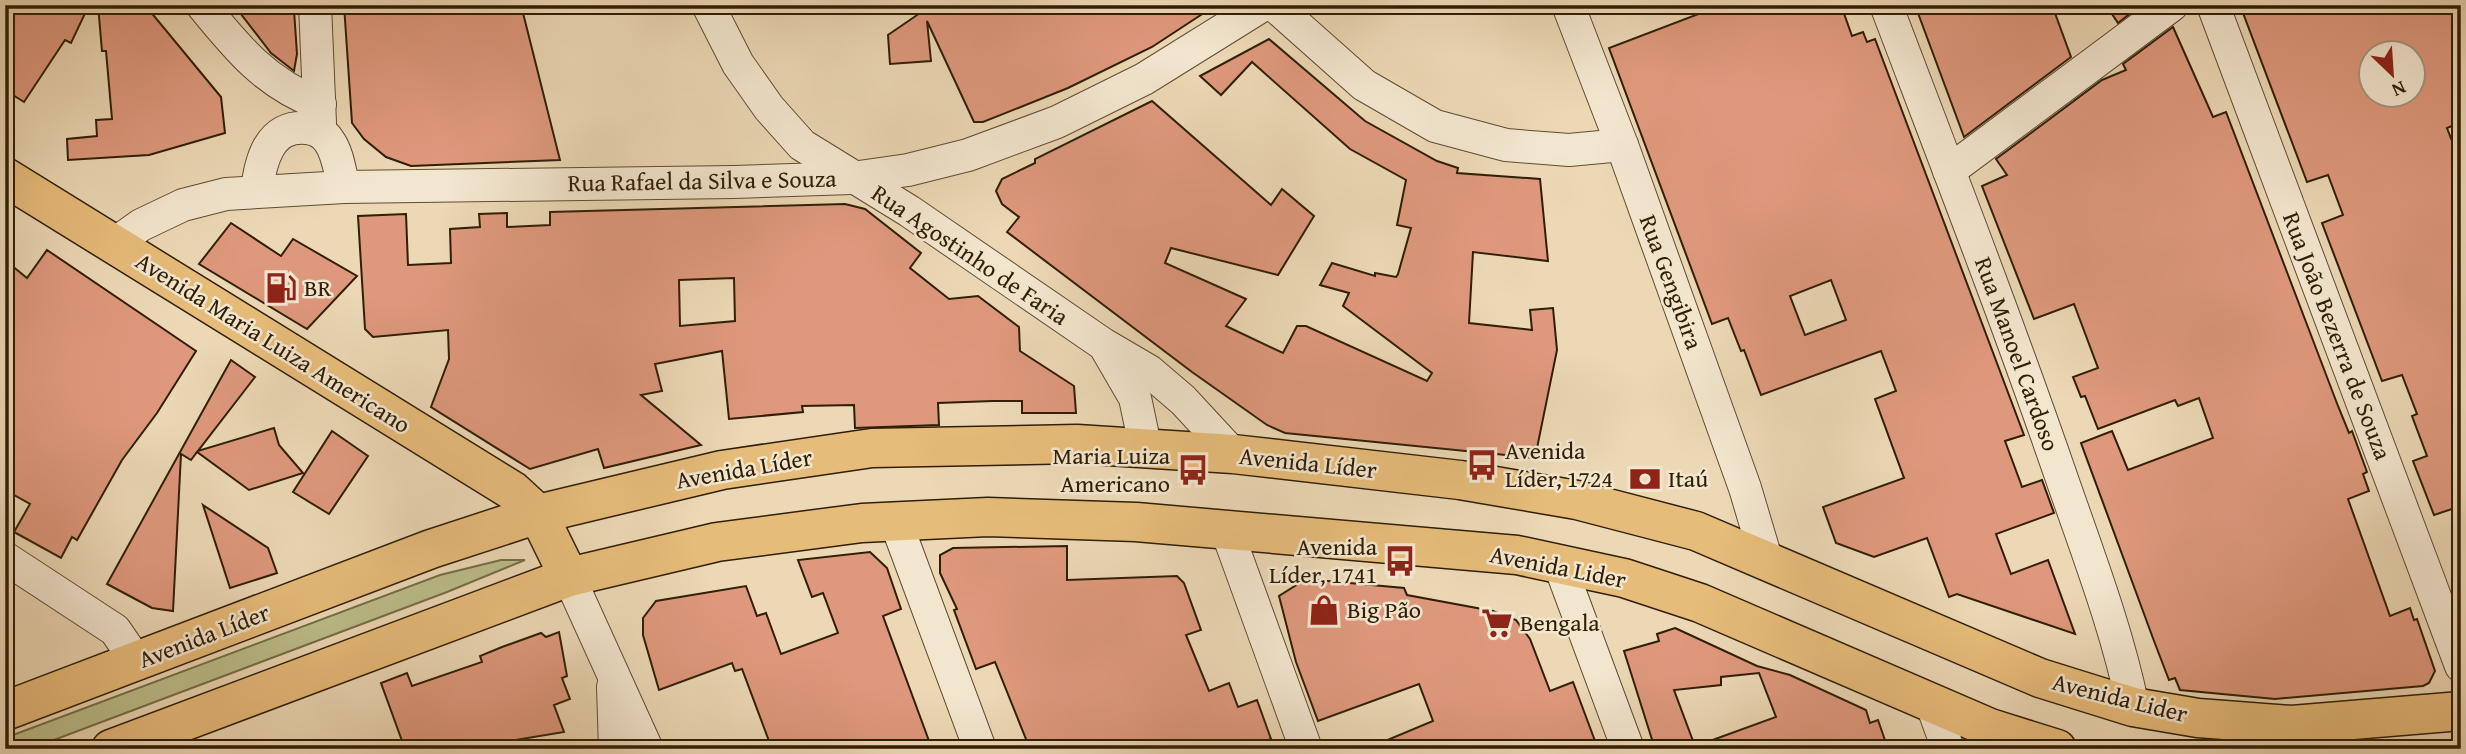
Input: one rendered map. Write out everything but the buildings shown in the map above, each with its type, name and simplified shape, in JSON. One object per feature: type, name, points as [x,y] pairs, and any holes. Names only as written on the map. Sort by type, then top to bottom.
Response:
[{"type":"main road","name":"Avenida Maria Luiza Americano","points":[[5,177],[513,491],[538,514]]},
{"type":"main road","name":"Avenida Líder","points":[[5,710],[432,549],[538,514],[722,470],[872,448],[1077,444],[1233,454],[1457,480],[1518,490]]},
{"type":"main road","name":"Avenida Lider","points":[[1518,490],[1577,500],[1696,531],[2040,678],[2133,707],[2198,718],[2292,725],[2461,710]]},
{"type":"main road","points":[[538,514],[569,577]]},
{"type":"main road","name":"Avenida Lider","points":[[895,520],[1028,519],[1136,522],[1517,555],[1559,563],[1623,578],[1700,603],[1990,728],[2057,749]]},
{"type":"main road","points":[[111,749],[569,577],[717,542],[895,520]]},
{"type":"street","points":[[202,5],[254,65],[320,118]]},
{"type":"street","points":[[315,5],[320,118],[335,152],[344,187]]},
{"type":"street","name":"Rua Agostinho de Faria","points":[[708,5],[738,64],[769,107],[802,145],[909,211],[1103,344],[1149,372],[1175,393],[1233,454]]},
{"type":"street","name":"Rua Rafael da Silva e Souza","points":[[113,245],[141,225],[183,205],[226,194],[257,191],[344,187],[734,182],[852,178],[908,170],[968,155],[1058,122],[1144,79],[1263,5]]},
{"type":"street","points":[[1274,5],[1364,85],[1435,126],[1506,145],[1569,150],[1622,145]]},
{"type":"street","name":"Rua Gengibira","points":[[1568,5],[1622,145],[1745,488],[1767,562]]},
{"type":"street","name":"Rua Manoel Cardoso","points":[[1886,5],[2048,439],[2113,628],[2126,669],[2133,707]]},
{"type":"street","points":[[1949,171],[2172,5]]},
{"type":"street","name":"Rua João Bezerra de Souza","points":[[2213,5],[2461,666]]},
{"type":"street","points":[[257,191],[262,157],[277,137],[286,130],[320,118]]},
{"type":"street","name":"Rua Agostinho de Faria","points":[[1103,344],[1135,398],[1146,450]]},
{"type":"street","points":[[895,520],[980,749]]},
{"type":"street","points":[[1227,531],[1306,749]]},
{"type":"street","points":[[5,558],[115,630],[137,662]]},
{"type":"street","points":[[1559,563],[1628,749]]},
{"type":"street","points":[[569,577],[647,749]]},
{"type":"street","points":[[613,675],[615,749]]},
{"type":"street","points":[[1931,702],[1948,749]]},
{"type":"green space","points":[[501,560],[525,560],[30,749],[5,749],[5,738],[440,575]]},
{"type":"place","name":"BR","points":[[281,288]]},
{"type":"place","name":"Avenida Líder, 1724","points":[[1482,465]]},
{"type":"place","name":"Maria Luiza Americano","points":[[1193,470]]},
{"type":"place","name":"Itaú","points":[[1645,479]]},
{"type":"place","name":"Avenida Líder, 1741","points":[[1400,561]]},
{"type":"place","name":"Big Pão","points":[[1324,610]]},
{"type":"place","name":"Bengala","points":[[1497,623]]}]
